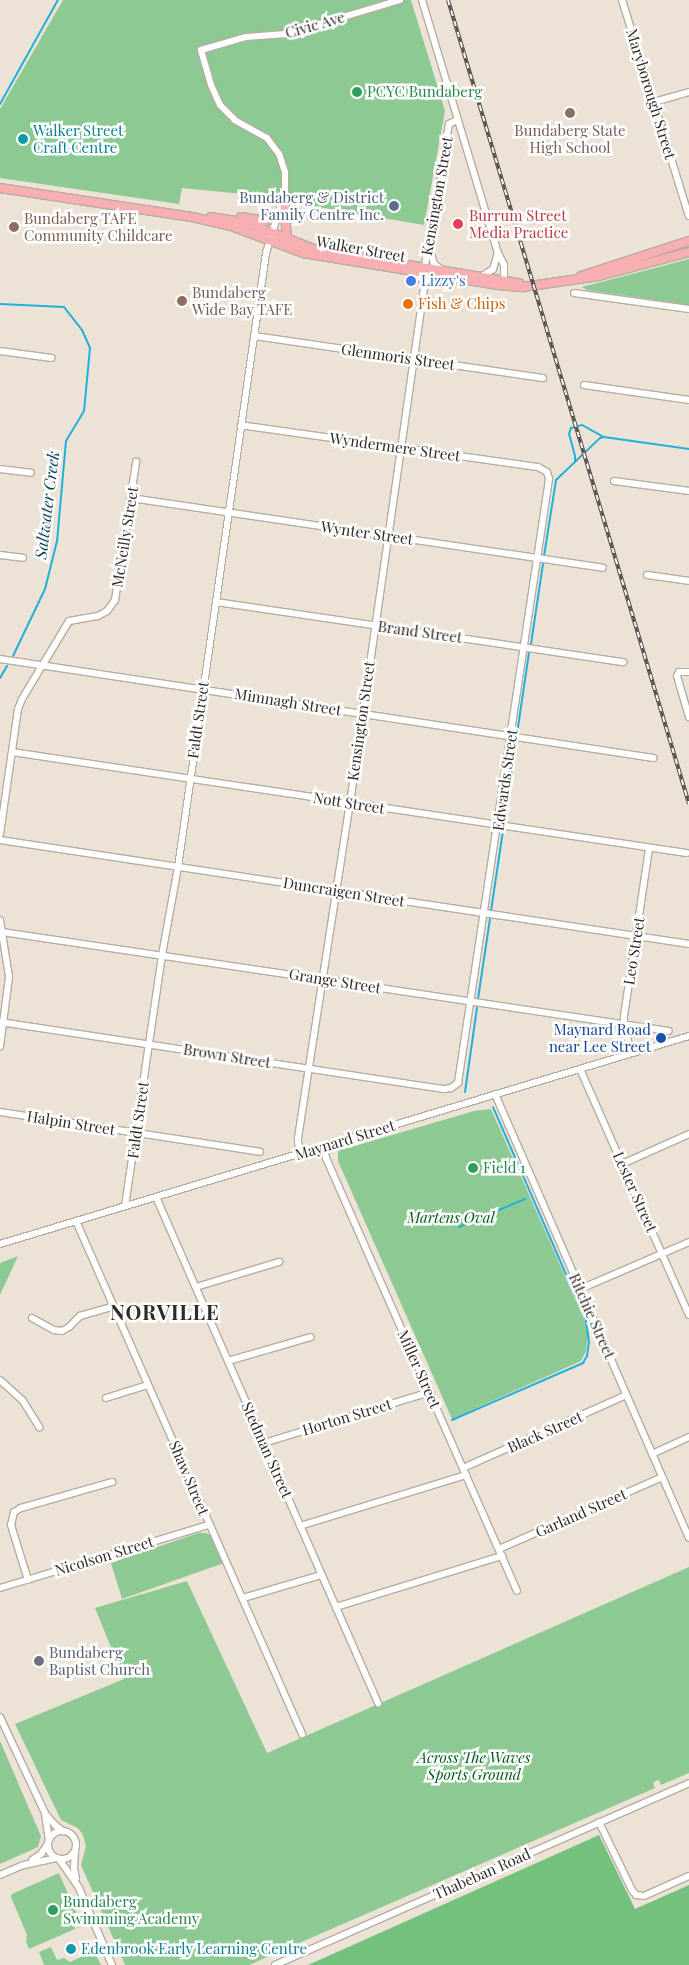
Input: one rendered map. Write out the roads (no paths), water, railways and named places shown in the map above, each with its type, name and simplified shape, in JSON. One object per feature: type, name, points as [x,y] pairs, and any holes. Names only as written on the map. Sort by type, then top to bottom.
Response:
[{"type":"main road","name":"Walker Street","points":[[0,188],[192,217],[271,238],[287,240],[317,250],[425,268],[437,274],[501,282]]},
{"type":"main road","points":[[284,199],[287,240]]},
{"type":"main road","points":[[205,216],[222,214],[265,220],[279,215]]},
{"type":"main road","name":"Walker Street","points":[[192,217],[205,216],[244,222],[271,238],[303,253],[416,273],[482,276],[523,287],[599,276],[689,252]]},
{"type":"main road","name":"Walker Street","points":[[573,280],[597,269],[689,241]]},
{"type":"street","name":"Civic Ave","points":[[201,50],[246,37],[286,34],[400,0]]},
{"type":"street","points":[[422,0],[457,120],[504,268],[501,282]]},
{"type":"street","name":"Maryborough Street","points":[[622,0],[689,216]]},
{"type":"street","name":"Faldt Street","points":[[125,1206],[148,1044],[178,866],[254,336],[271,238],[284,199],[285,172],[280,154],[266,138],[235,120],[220,105],[211,85],[201,50]]},
{"type":"street","points":[[654,102],[689,92]]},
{"type":"street","name":"Kensington Street","points":[[424,288],[427,282],[437,274],[425,268],[430,252],[448,129],[452,122],[457,120]]},
{"type":"street","points":[[430,252],[437,274]]},
{"type":"street","points":[[482,276],[493,268],[498,253]]},
{"type":"street","name":"Kensington Street","points":[[299,1154],[298,1138],[308,1068],[350,803],[361,714],[424,288],[423,280],[416,273]]},
{"type":"street","points":[[574,293],[689,310]]},
{"type":"street","name":"Glenmoris Street","points":[[254,336],[543,378]]},
{"type":"street","points":[[0,351],[52,358]]},
{"type":"street","points":[[584,385],[689,400]]},
{"type":"street","name":"Wyndermere Street","points":[[241,425],[538,467],[547,472]]},
{"type":"street","name":"McNeilly Street","points":[[0,834],[18,709],[69,621],[98,616],[107,611],[115,600],[136,462]]},
{"type":"street","points":[[0,468],[31,473]]},
{"type":"street","name":"Edwards Street","points":[[454,1087],[459,1080],[472,1002],[538,559],[549,479],[547,472]]},
{"type":"street","points":[[614,481],[689,491]]},
{"type":"street","name":"Wynter Street","points":[[131,498],[228,514],[603,568]]},
{"type":"street","points":[[0,555],[23,558]]},
{"type":"street","points":[[647,575],[689,581]]},
{"type":"street","name":"Brand Street","points":[[216,602],[624,662]]},
{"type":"street","name":"Mimnagh Street","points":[[0,659],[654,758]]},
{"type":"street","points":[[689,672],[678,673],[689,717]]},
{"type":"street","name":"Nott Street","points":[[12,752],[686,853]]},
{"type":"street","name":"Duncraigen Street","points":[[0,840],[689,944]]},
{"type":"street","name":"Leo Street","points":[[631,1053],[624,1025],[649,848]]},
{"type":"street","points":[[0,920],[9,977],[0,1046]]},
{"type":"street","name":"Grange Street","points":[[2,932],[669,1031]]},
{"type":"street","name":"Brown Street","points":[[2,1022],[444,1089],[454,1087]]},
{"type":"street","name":"Maynard Street","points":[[0,1244],[689,1036]]},
{"type":"street","name":"Lester Street","points":[[580,1069],[689,1315]]},
{"type":"street","name":"Ritchie Street","points":[[495,1094],[689,1538]]},
{"type":"street","name":"Halpin Street","points":[[0,1112],[260,1152]]},
{"type":"street","points":[[622,1164],[689,1134]]},
{"type":"street","name":"Miller Street","points":[[324,1146],[326,1158],[517,1591]]},
{"type":"street","name":"Stedman Street","points":[[156,1196],[378,1703]]},
{"type":"street","name":"Shaw Street","points":[[76,1221],[302,1734]]},
{"type":"street","points":[[580,1289],[689,1242]]},
{"type":"street","points":[[196,1287],[279,1262]]},
{"type":"street","points":[[32,1318],[54,1330],[62,1330],[69,1328],[80,1316],[114,1306]]},
{"type":"street","points":[[228,1361],[311,1337]]},
{"type":"street","points":[[0,1380],[23,1401],[39,1427]]},
{"type":"street","points":[[106,1398],[148,1385]]},
{"type":"street","name":"Horton Street","points":[[264,1442],[430,1392]]},
{"type":"street","name":"Black Street","points":[[463,1468],[626,1395]]},
{"type":"street","points":[[652,1454],[689,1438]]},
{"type":"street","points":[[300,1526],[466,1475]]},
{"type":"street","name":"Garland Street","points":[[499,1549],[662,1477]]},
{"type":"street","points":[[28,1580],[11,1525],[14,1512],[21,1508],[112,1482]]},
{"type":"street","name":"Nicolson Street","points":[[0,1588],[209,1525]]},
{"type":"street","points":[[336,1607],[502,1556]]},
{"type":"street","points":[[243,1598],[321,1575]]},
{"type":"street","points":[[0,1717],[45,1813],[56,1826],[71,1835],[75,1841],[74,1868],[79,1888],[112,1965]]},
{"type":"street","name":"Thabeban Road","points":[[275,1965],[689,1782]]},
{"type":"street","points":[[45,1813],[50,1853],[58,1859],[79,1888]]},
{"type":"street","points":[[599,1822],[636,1895],[644,1896],[689,1876]]},
{"type":"street","points":[[0,1875],[24,1865],[41,1854],[53,1834],[65,1832]]},
{"type":"street","points":[[24,1865],[66,1859],[75,1852]]},
{"type":"waterway","name":"Saltwater Creek","points":[[0,104],[58,0]]},
{"type":"waterway","name":"Saltwater Creek","points":[[0,304],[64,307],[82,330],[90,348],[84,411],[66,441],[57,541],[45,589],[13,656]]},
{"type":"waterway","points":[[575,462],[569,434],[571,428],[582,425],[602,436]]},
{"type":"waterway","points":[[544,556],[556,480],[600,438],[689,449]]},
{"type":"waterway","points":[[531,644],[543,564]]},
{"type":"waterway","points":[[517,734],[529,653]]},
{"type":"waterway","name":"Saltwater Creek","points":[[0,678],[7,666]]},
{"type":"waterway","points":[[505,821],[516,742]]},
{"type":"waterway","points":[[491,911],[503,831]]},
{"type":"waterway","points":[[478,999],[490,919]]},
{"type":"waterway","points":[[465,1092],[477,1008]]},
{"type":"waterway","points":[[452,1420],[583,1363],[587,1356],[589,1342],[586,1320],[493,1107]]},
{"type":"waterway","points":[[459,1227],[525,1199]]},
{"type":"railway","points":[[448,0],[689,804]]},
{"type":"place","name":"PCYC Bundaberg","points":[[357,92]]},
{"type":"place","name":"Bundaberg State High School","points":[[570,113]]},
{"type":"place","name":"Walker Street Craft Centre","points":[[23,139]]},
{"type":"place","name":"Bundaberg & District Family Centre Inc.","points":[[394,206]]},
{"type":"place","name":"Burrum Street Media Practice","points":[[458,224]]},
{"type":"place","name":"Bundaberg TAFE Community Childcare","points":[[14,227]]},
{"type":"place","name":"Lizzy's","points":[[411,281]]},
{"type":"place","name":"Bundaberg Wide Bay TAFE","points":[[182,301]]},
{"type":"place","name":"Fish & Chips","points":[[408,304]]},
{"type":"place","name":"Maynard Road near Lee Street","points":[[661,1038]]},
{"type":"place","name":"Field 1","points":[[473,1168]]},
{"type":"place","name":"Bundaberg Baptist Church","points":[[39,1661]]},
{"type":"place","name":"Bundaberg Swimming Academy","points":[[53,1910]]},
{"type":"place","name":"Edenbrook Early Learning Centre","points":[[71,1949]]},
{"type":"district","name":"NORVILLE","points":[[165,1311]]},
{"type":"park label","name":"Martens Oval","points":[[451,1218]]},
{"type":"park label","name":"Across The Waves Sports Ground","points":[[474,1766]]}]
